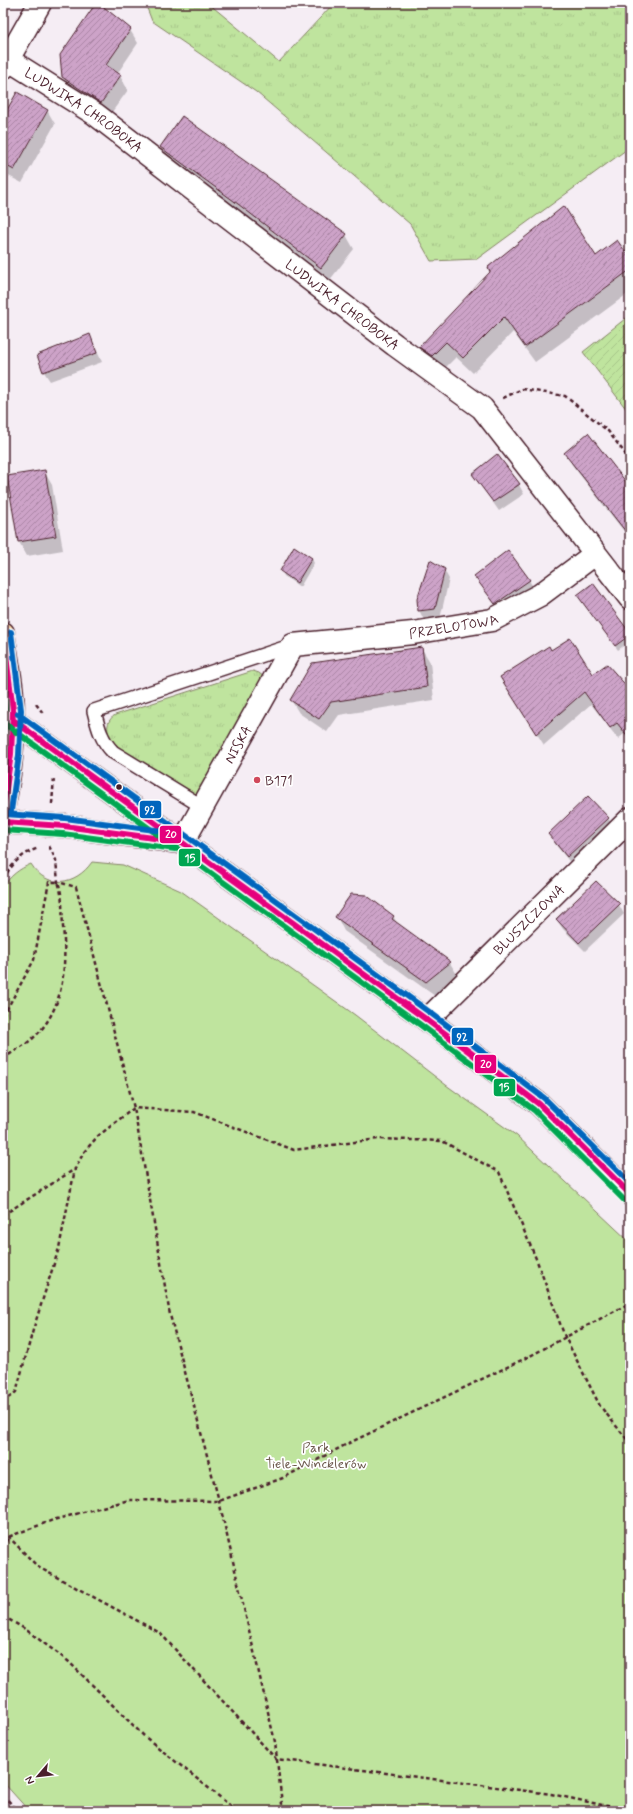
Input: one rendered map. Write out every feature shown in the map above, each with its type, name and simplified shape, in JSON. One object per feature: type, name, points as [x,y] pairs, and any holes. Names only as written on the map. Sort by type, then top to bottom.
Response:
[{"type":"main road","points":[[3,632],[11,686],[13,720],[10,776],[3,809]]},
{"type":"street","points":[[6,64],[40,3]]},
{"type":"street","name":"LUDWIKA CHROBOKA","points":[[6,64],[95,114],[395,345],[482,408],[630,598]]},
{"type":"street","name":"PRZELOTOWA","points":[[293,645],[414,633],[492,620],[540,595],[595,554]]},
{"type":"street","name":"NISKA","points":[[183,842],[293,645]]},
{"type":"street","points":[[13,720],[427,1020],[539,1104],[630,1194]]},
{"type":"street","name":"BLUSZCZOWA","points":[[427,1020],[630,819]]},
{"type":"street","points":[[3,822],[51,838],[183,842]]},
{"type":"lane","points":[[203,807],[113,752],[102,738],[94,711],[293,645]]},
{"type":"path","points":[[482,408],[522,389],[565,396],[608,431],[630,460]]},
{"type":"path","points":[[34,701],[46,717]]},
{"type":"path","points":[[3,1059],[31,1039],[43,1027],[53,1011],[60,994],[63,980],[65,951],[56,860],[51,838],[54,766],[61,754]]},
{"type":"path","points":[[3,879],[11,865],[23,855],[51,838]]},
{"type":"path","points":[[3,1016],[34,960],[49,882],[58,882],[76,887],[134,1108],[170,1315],[219,1501],[275,1742],[282,1804],[280,1811]]},
{"type":"path","points":[[3,1402],[16,1392],[33,1330],[59,1248],[75,1169],[84,1152],[98,1136],[134,1108],[194,1112],[294,1150],[378,1139],[442,1141],[499,1172],[537,1261],[565,1337],[600,1406],[630,1443]]},
{"type":"path","points":[[3,1215],[75,1169]]},
{"type":"path","points":[[3,1549],[8,1538],[53,1520],[129,1500],[219,1501],[283,1478],[347,1444],[530,1356],[630,1303]]},
{"type":"path","points":[[3,1531],[8,1538],[38,1567],[160,1633],[276,1759],[551,1794],[630,1811]]},
{"type":"path","points":[[3,1616],[25,1629],[68,1661],[144,1736],[237,1811]]},
{"type":"path","points":[[3,1795],[18,1811]]},
{"type":"path","points":[[3,1805],[8,1800]]},
{"type":"green space","points":[[145,3],[208,3],[279,62],[334,3],[630,3],[630,147],[477,259],[431,261],[410,224],[256,92],[152,21]]},
{"type":"green space","points":[[630,315],[630,414],[583,352]]},
{"type":"green space","points":[[253,671],[264,677],[197,794],[192,793],[114,746],[109,734],[108,726],[111,718],[115,715]]},
{"type":"green space","name":"Park Tiele-Wincklerów","points":[[92,862],[123,865],[181,891],[355,1015],[446,1085],[517,1136],[630,1242],[630,1811],[29,1811],[3,1782],[3,887],[15,873],[31,864],[45,878],[53,881],[62,881],[70,880],[78,876]]},
{"type":"building","points":[[96,3],[99,3],[131,29],[106,65],[121,75],[101,103],[62,77],[60,55]]},
{"type":"building","points":[[17,92],[48,110],[14,170],[3,164],[3,117]]},
{"type":"building","points":[[182,116],[347,234],[321,268],[238,204],[160,147]]},
{"type":"building","points":[[564,206],[596,256],[617,240],[630,258],[630,270],[525,347],[504,317],[463,358],[446,342],[432,356],[419,347],[490,272],[488,267]]},
{"type":"building","points":[[90,334],[97,353],[43,372],[37,355]]},
{"type":"building","points":[[588,433],[630,487],[630,537],[564,453]]},
{"type":"building","points":[[497,454],[520,484],[493,502],[472,474]]},
{"type":"building","points":[[45,470],[56,536],[18,542],[7,476]]},
{"type":"building","points":[[294,546],[312,558],[297,583],[280,571]]},
{"type":"building","points":[[508,550],[530,580],[495,604],[474,576]]},
{"type":"building","points":[[430,560],[445,569],[435,609],[418,611],[417,599]]},
{"type":"building","points":[[593,583],[630,633],[630,635],[615,646],[577,595]]},
{"type":"building","points":[[570,638],[593,674],[607,664],[630,690],[630,739],[617,723],[610,728],[584,692],[536,734],[500,677],[549,646],[551,650]]},
{"type":"building","points":[[422,647],[427,687],[331,702],[319,719],[290,700],[312,663]]},
{"type":"building","points":[[588,796],[609,818],[567,857],[548,834]]},
{"type":"building","points":[[596,881],[620,904],[579,943],[556,919]]},
{"type":"building","points":[[351,894],[366,895],[394,916],[392,919],[451,962],[426,982],[335,917]]},
{"type":"transit line","name":"92","points":[[11,632],[21,710],[19,755],[11,811]]},
{"type":"transit line","name":"20","points":[[3,633],[13,710],[11,754],[3,809]]},
{"type":"transit line","name":"15","points":[[3,686],[5,710],[3,758]]},
{"type":"transit line","name":"92","points":[[18,714],[432,1014],[544,1098],[630,1183]]},
{"type":"transit line","name":"20","points":[[13,720],[427,1020],[539,1104],[630,1194]]},
{"type":"transit line","name":"15","points":[[8,726],[422,1026],[534,1110],[624,1200]]},
{"type":"transit line","name":"92","points":[[4,814],[65,818],[177,833]]},
{"type":"transit line","name":"20","points":[[3,822],[64,826],[176,841]]},
{"type":"transit line","name":"15","points":[[3,830],[63,834],[175,849]]},
{"type":"place","name":"B171","points":[[257,780]]}]
